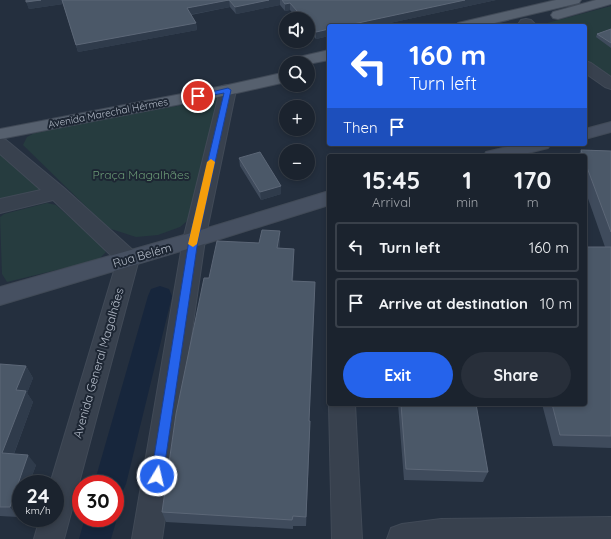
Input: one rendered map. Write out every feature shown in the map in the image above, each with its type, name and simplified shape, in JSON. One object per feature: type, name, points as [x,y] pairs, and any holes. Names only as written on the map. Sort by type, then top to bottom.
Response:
[{"type":"main road","points":[[472,24],[574,0]]},
{"type":"main road","points":[[527,24],[611,0]]},
{"type":"main road","points":[[315,58],[327,55]]},
{"type":"main road","name":"Avenida Marechal Hérmes","points":[[0,122],[279,65]]},
{"type":"main road","points":[[315,70],[327,67]]},
{"type":"main road","name":"Avenida Marechal Hérmes","points":[[0,134],[228,90],[279,79]]},
{"type":"street","points":[[587,67],[611,84]]},
{"type":"street","points":[[147,539],[194,240],[228,90]]},
{"type":"street","points":[[587,133],[611,127]]},
{"type":"street","points":[[0,144],[57,193],[128,259]]},
{"type":"street","points":[[501,154],[534,146]]},
{"type":"street","points":[[0,206],[57,193]]},
{"type":"street","name":"Rua Belém","points":[[0,296],[194,240],[327,199]]},
{"type":"street","name":"Avenida General Magalhães","points":[[64,486],[128,259]]},
{"type":"street","points":[[342,406],[347,539]]},
{"type":"street","name":"Avenida General Magalhães","points":[[49,539],[52,527]]},
{"type":"street","points":[[402,539],[441,534],[527,536],[611,532]]},
{"type":"green space","points":[[611,6],[611,80],[587,62],[587,24],[544,24]]},
{"type":"green space","name":"Praça Magalhães","points":[[221,98],[193,216],[180,227],[158,235],[136,237],[108,228],[23,145],[27,137],[38,131]]},
{"type":"green space","points":[[0,153],[39,188],[39,191],[0,203]]},
{"type":"green space","points":[[47,203],[56,205],[101,245],[106,252],[98,260],[7,282],[2,274],[0,217],[4,214]]},
{"type":"building","points":[[26,0],[41,0],[26,2]]},
{"type":"building","points":[[62,0],[229,0],[187,8],[196,23],[76,45]]},
{"type":"building","points":[[229,0],[269,0],[235,7]]},
{"type":"building","points":[[282,0],[465,0],[353,24],[327,24],[327,29],[316,32],[315,12],[298,12],[290,3],[285,4]]},
{"type":"building","points":[[611,29],[611,43],[597,34]]},
{"type":"building","points":[[581,150],[611,151],[611,232],[587,167],[587,154],[582,154]]},
{"type":"building","points":[[260,152],[281,186],[260,192],[239,158]]},
{"type":"building","points":[[262,230],[280,231],[277,248],[294,249],[292,281],[315,282],[306,517],[293,516],[292,520],[162,512],[176,414],[204,278],[209,278],[217,241],[259,243]]},
{"type":"building","points":[[587,247],[611,247],[611,436],[560,435],[553,406],[587,406]]},
{"type":"building","points":[[0,364],[26,366],[16,390],[26,391],[2,453],[28,455],[21,475],[12,475],[12,501],[10,507],[0,507]]},
{"type":"building","points":[[401,406],[476,406],[488,472],[406,469]]},
{"type":"waterway","points":[[112,475],[160,296]]},
{"type":"waterway","points":[[95,539],[98,527]]},
{"type":"slow traffic","points":[[193,244],[211,162]]},
{"type":"route","points":[[157,476],[194,240],[228,90],[198,96]]}]
